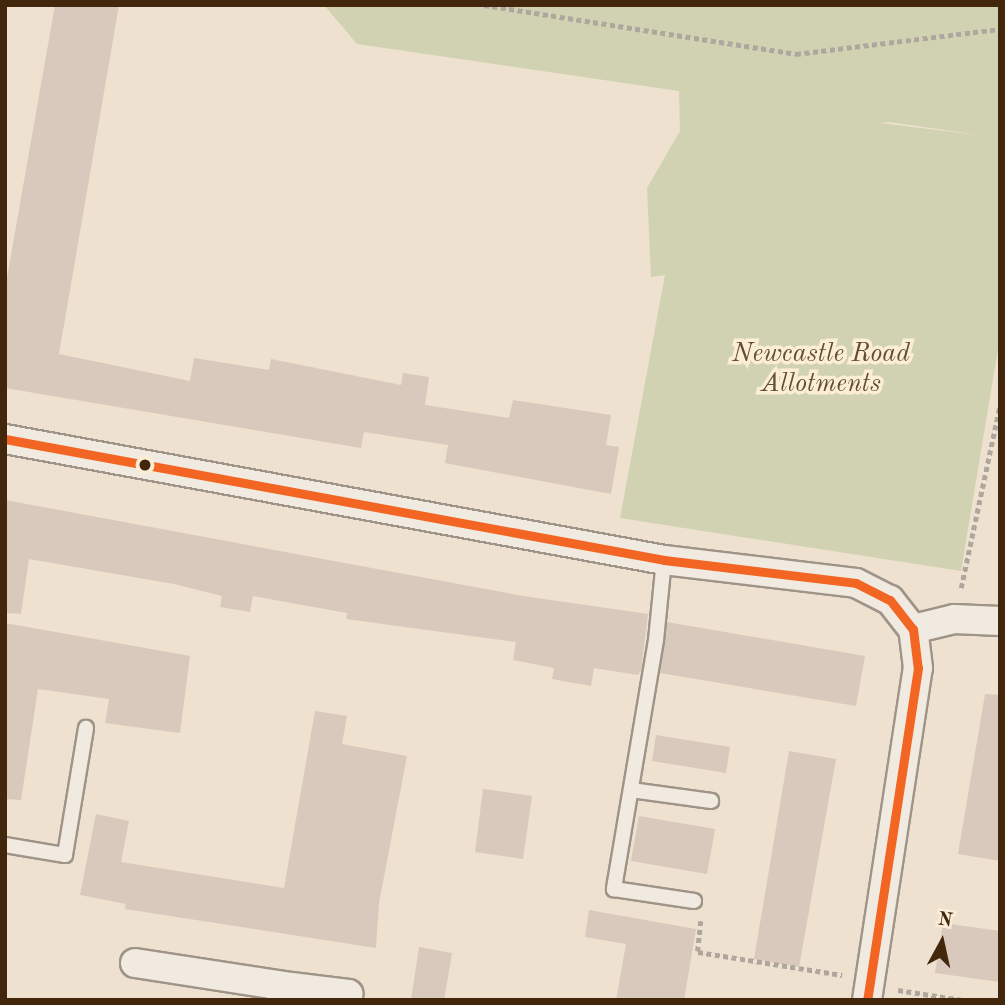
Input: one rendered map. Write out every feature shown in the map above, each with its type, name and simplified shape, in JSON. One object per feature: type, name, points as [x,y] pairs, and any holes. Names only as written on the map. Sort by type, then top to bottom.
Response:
[{"type":"street","points":[[5,439],[664,560],[856,583],[890,600],[913,629],[918,668],[869,989]]},
{"type":"street","points":[[913,629],[954,619],[1000,621]]},
{"type":"street","points":[[135,963],[282,993],[349,995]]},
{"type":"lane","points":[[664,560],[614,889],[694,901]]},
{"type":"lane","points":[[5,845],[65,855],[86,728]]},
{"type":"lane","points":[[631,790],[711,801]]},
{"type":"path","points":[[484,5],[796,54],[1000,29]]},
{"type":"path","points":[[954,619],[1000,404]]},
{"type":"path","points":[[694,901],[703,926],[698,952],[869,989],[962,1000]]},
{"type":"green space","name":"Newcastle Road Allotments","points":[[324,5],[1000,5],[1000,337],[961,571],[620,518],[665,275],[651,277],[647,188],[680,131],[679,91],[357,44]],"holes":[[[889,122],[986,136],[880,123]]]},
{"type":"building","points":[[55,5],[119,5],[59,354],[190,381],[194,358],[269,370],[271,359],[401,385],[403,373],[429,377],[425,405],[509,418],[513,400],[611,415],[606,445],[619,447],[611,494],[445,463],[448,445],[364,432],[361,448],[5,388],[5,289]]},
{"type":"building","points":[[5,500],[523,596],[648,614],[641,670],[638,675],[594,668],[591,686],[552,679],[554,668],[513,660],[516,642],[346,619],[347,613],[253,596],[250,612],[220,607],[222,596],[174,584],[29,559],[21,614],[5,613]]},
{"type":"building","points":[[667,622],[865,656],[856,706],[660,673]]},
{"type":"building","points":[[5,623],[190,656],[180,733],[105,723],[109,699],[38,689],[21,800],[5,799]]},
{"type":"building","points":[[985,694],[1000,695],[1000,861],[958,854]]},
{"type":"building","points":[[315,711],[347,716],[342,744],[407,756],[379,903],[376,948],[125,909],[126,904],[80,895],[96,814],[129,821],[121,862],[284,888]]},
{"type":"building","points":[[656,735],[730,747],[726,773],[652,761]]},
{"type":"building","points":[[789,751],[836,759],[799,967],[754,959]]},
{"type":"building","points":[[483,789],[532,796],[523,859],[475,852]]},
{"type":"building","points":[[639,816],[715,829],[707,874],[631,861]]},
{"type":"building","points":[[589,910],[696,929],[684,1000],[616,1000],[626,944],[585,937]]},
{"type":"building","points":[[943,923],[1000,931],[1000,982],[935,973]]},
{"type":"building","points":[[419,947],[452,953],[444,1000],[411,1000]]},
{"type":"transit line","points":[[5,439],[664,560],[856,583],[890,600],[913,629],[918,668],[867,1000]]}]
